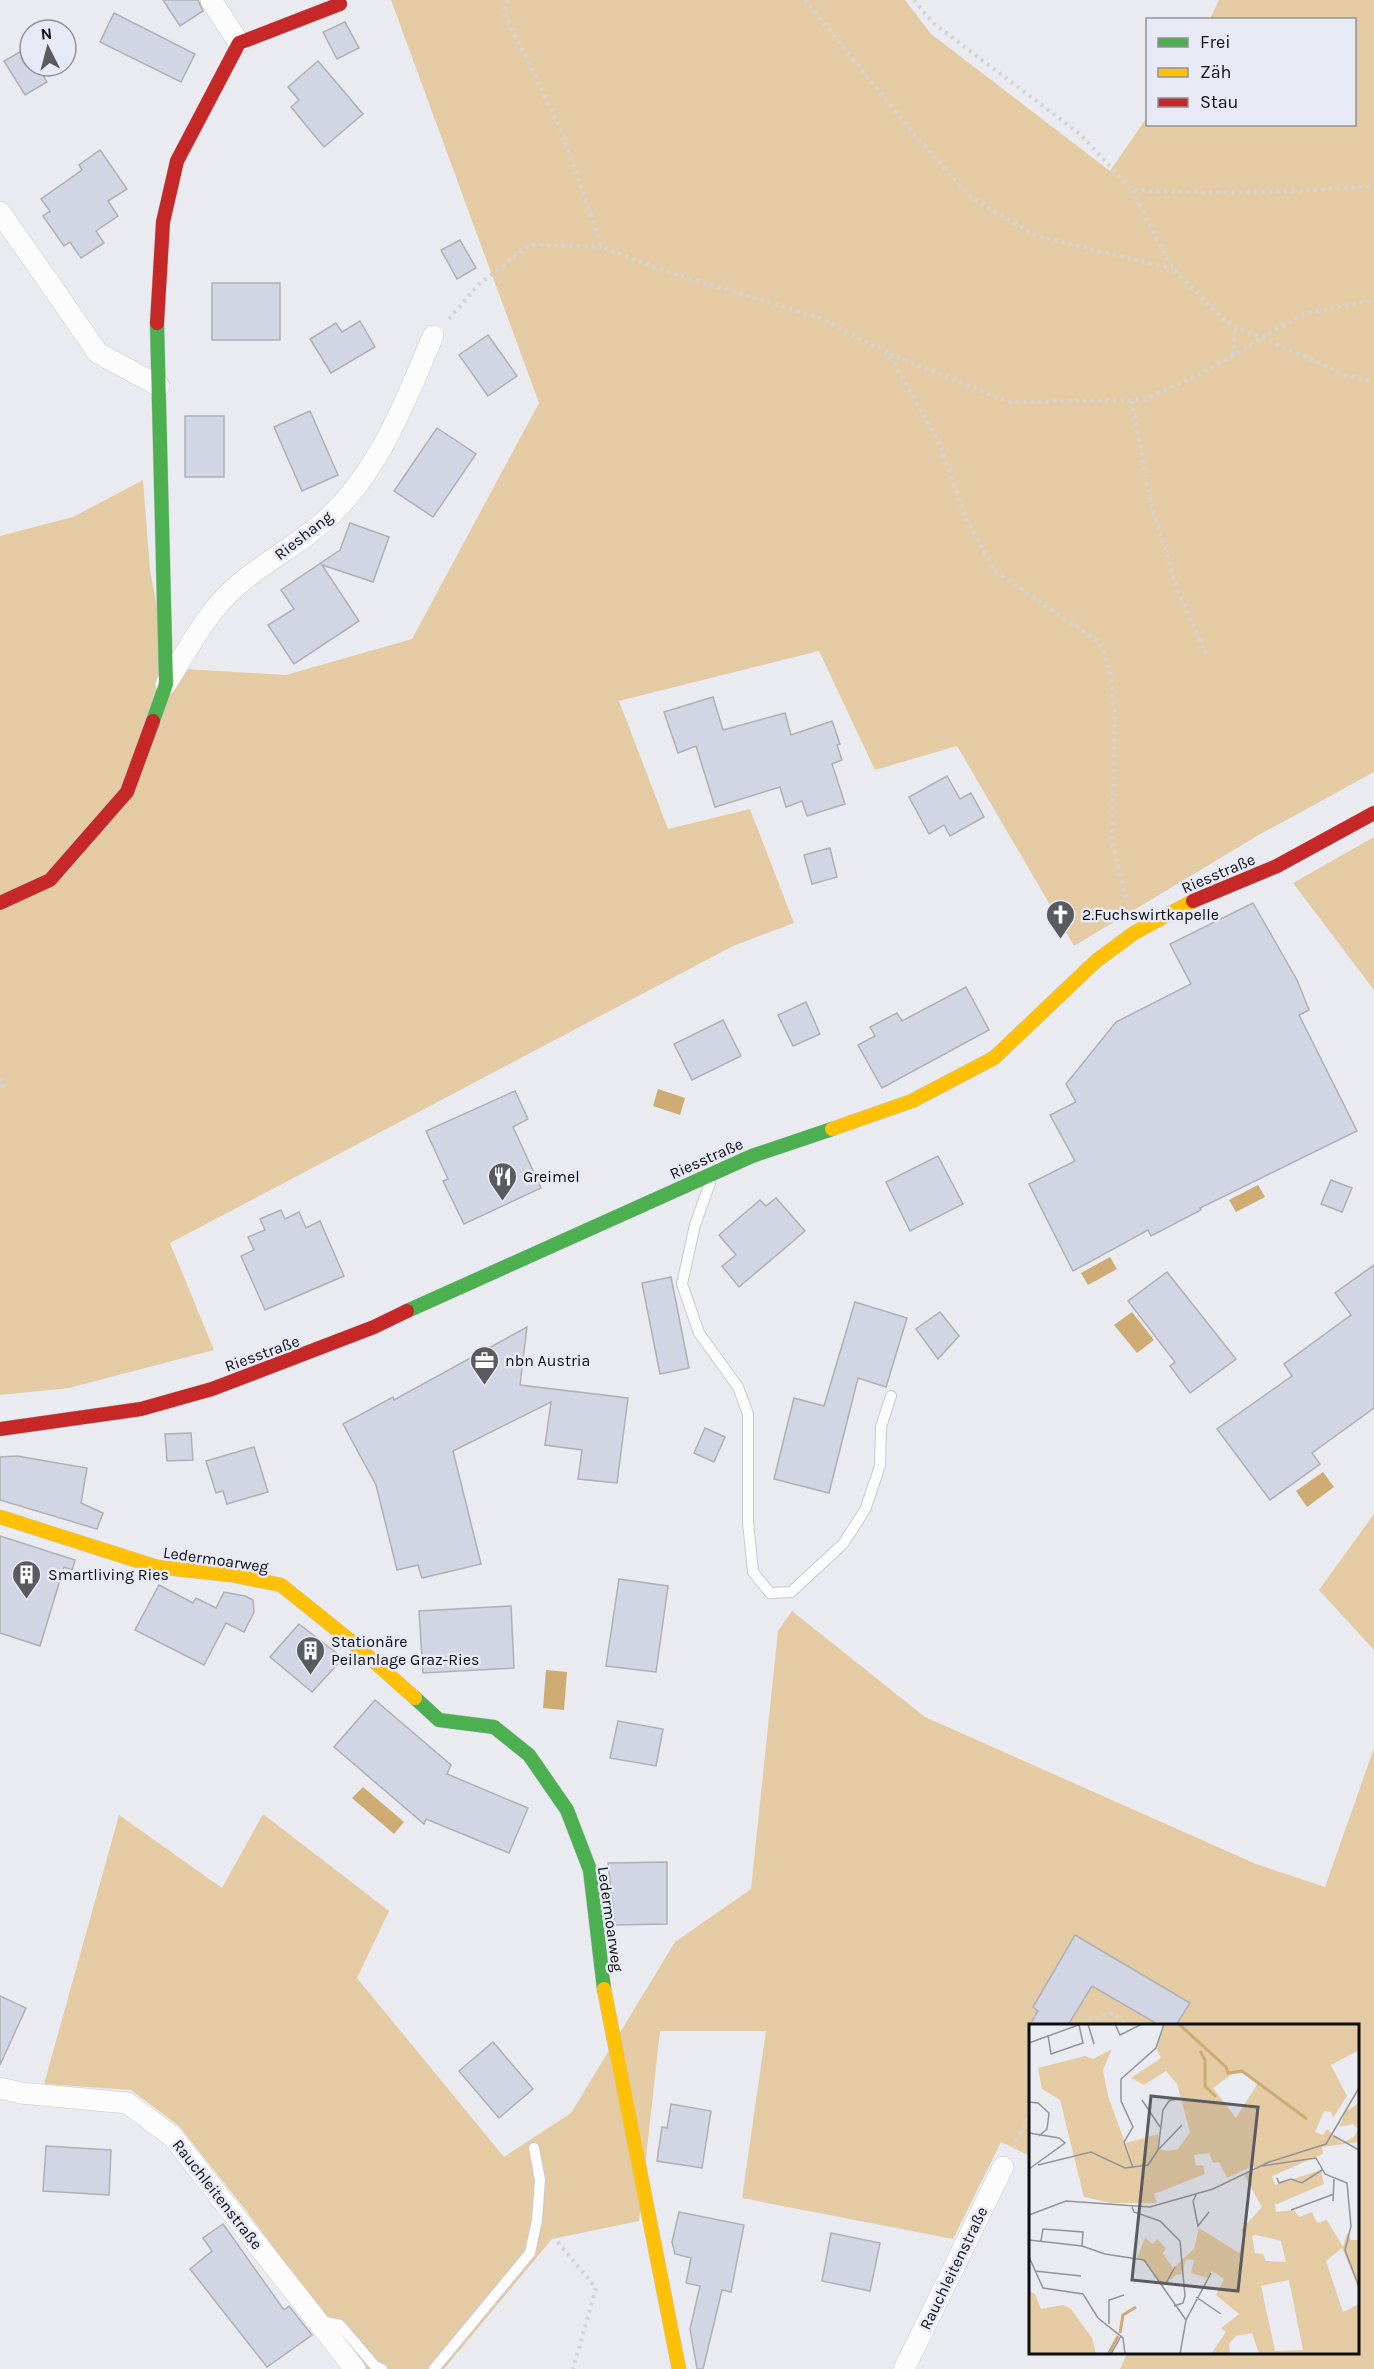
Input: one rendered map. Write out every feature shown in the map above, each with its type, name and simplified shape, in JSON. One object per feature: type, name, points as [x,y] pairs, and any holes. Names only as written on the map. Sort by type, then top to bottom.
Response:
[{"type":"street","points":[[211,0],[239,43],[340,3]]},
{"type":"street","name":"Rieshang","points":[[165,684],[158,281],[163,222],[177,161],[239,43]]},
{"type":"street","points":[[0,212],[98,353],[159,386]]},
{"type":"street","name":"Rieshang","points":[[0,903],[50,880],[127,792],[165,684],[212,612],[237,585],[333,513],[365,472],[392,429],[434,336]]},
{"type":"street","name":"Riesstraße","points":[[0,1429],[141,1409],[219,1387],[374,1327],[752,1156],[912,1101],[994,1058],[1096,961],[1134,933],[1182,906],[1277,866],[1374,813]]},
{"type":"street","name":"Ledermoarweg","points":[[0,1517],[157,1567],[231,1575],[281,1585],[352,1642],[439,1720],[494,1727],[529,1755],[567,1810],[590,1870],[604,1987],[679,2369]]},
{"type":"street","name":"Rauchleitenstraße","points":[[0,2088],[21,2093],[127,2103],[172,2136],[356,2369]]},
{"type":"street","name":"Rauchleitenstraße","points":[[904,2369],[1003,2167]]},
{"type":"lane","points":[[714,1173],[695,1225],[682,1284],[699,1333],[738,1387],[748,1414],[748,1522],[753,1572],[770,1593],[791,1592],[843,1544],[865,1510],[880,1466],[881,1427],[891,1396]]},
{"type":"lane","points":[[434,2369],[530,2253],[537,2220],[540,2180],[534,2148]]},
{"type":"lane","points":[[318,2320],[340,2325],[375,2366],[382,2369]]},
{"type":"path","points":[[508,0],[504,12],[562,132],[602,247]]},
{"type":"path","points":[[805,0],[913,133],[970,197],[1037,236],[1173,269]]},
{"type":"path","points":[[914,0],[933,23],[1080,134],[1132,190],[1173,269],[1226,321],[1346,375],[1374,381]]},
{"type":"path","points":[[1132,190],[1218,195],[1312,192],[1374,186]]},
{"type":"path","points":[[434,336],[478,285],[530,245],[602,247],[665,271],[817,317],[889,354],[1009,402],[1132,401],[1143,400],[1233,355],[1303,314],[1374,300]]},
{"type":"path","points":[[1233,355],[1235,325]]},
{"type":"path","points":[[889,354],[939,442],[966,519],[996,572],[1100,642],[1110,671],[1115,714],[1112,841],[1129,913]]},
{"type":"path","points":[[1132,401],[1151,504],[1178,591],[1206,654]]},
{"type":"path","points":[[0,1079],[3,1086],[0,1086]]},
{"type":"path","points":[[1085,2024],[1088,2020],[1113,2013],[1127,2024]]},
{"type":"path","points":[[1003,2167],[1029,2116]]},
{"type":"path","points":[[537,2220],[569,2253],[596,2288],[573,2369]]},
{"type":"shaded area","points":[[391,0],[905,0],[931,34],[1110,171],[1146,118],[1146,126],[1356,126],[1356,18],[1210,18],[1219,0],[1374,0],[1374,772],[1257,836],[1074,946],[957,746],[875,770],[819,651],[619,701],[668,829],[750,809],[794,923],[733,946],[170,1243],[214,1350],[69,1388],[0,1395],[0,536],[73,517],[143,480],[150,570],[168,668],[286,675],[412,639],[539,403]]},
{"type":"shaded area","points":[[1374,837],[1374,990],[1293,883]]},
{"type":"shaded area","points":[[658,1089],[685,1098],[680,1115],[653,1106]]},
{"type":"shaded area","points":[[1258,1185],[1265,1197],[1236,1212],[1229,1200]]},
{"type":"shaded area","points":[[1110,1257],[1117,1269],[1088,1285],[1081,1273]]},
{"type":"shaded area","points":[[1132,1312],[1154,1340],[1137,1353],[1114,1325]]},
{"type":"shaded area","points":[[1323,1472],[1334,1487],[1307,1507],[1296,1491]]},
{"type":"shaded area","points":[[1374,1514],[1374,1650],[1319,1590]]},
{"type":"shaded area","points":[[792,1611],[925,1717],[1256,1864],[1325,1887],[1374,1748],[1374,2369],[1120,2369],[1127,2354],[1359,2354],[1359,2024],[1029,2024],[1029,2156],[1001,2142],[953,2239],[742,2198],[766,2031],[660,2031],[639,2221],[552,2239],[444,2369],[365,2369],[179,2126],[131,2090],[44,2084],[119,1815],[222,1888],[263,1814],[389,1911],[357,1978],[504,2157],[571,2113],[675,1942],[751,1889],[778,1631]]},
{"type":"shaded area","points":[[546,1670],[567,1672],[564,1710],[543,1708]]},
{"type":"shaded area","points":[[363,1787],[404,1822],[394,1834],[352,1798]]},
{"type":"building","points":[[163,0],[198,0],[203,11],[180,26]]},
{"type":"building","points":[[114,13],[195,54],[181,82],[100,42]]},
{"type":"building","points":[[345,22],[359,48],[337,59],[323,32]]},
{"type":"building","points":[[18,53],[18,78],[45,78],[47,82],[25,95],[4,61]]},
{"type":"building","points":[[318,61],[363,114],[324,147],[291,107],[299,100],[288,87]]},
{"type":"building","points":[[100,150],[127,189],[108,201],[118,216],[96,231],[104,243],[81,258],[70,242],[64,246],[43,216],[50,211],[41,199],[82,170],[79,165]]},
{"type":"building","points":[[460,240],[476,268],[457,279],[441,250]]},
{"type":"building","points":[[212,283],[280,283],[280,340],[212,340]]},
{"type":"building","points":[[360,321],[375,347],[331,373],[310,339],[336,323],[342,332]]},
{"type":"building","points":[[488,335],[517,376],[488,396],[459,355]]},
{"type":"building","points":[[310,411],[338,475],[302,491],[274,427]]},
{"type":"building","points":[[185,416],[224,416],[224,477],[185,477]]},
{"type":"building","points":[[437,428],[476,454],[433,517],[394,491]]},
{"type":"building","points":[[350,523],[389,537],[373,582],[322,565],[359,621],[294,664],[268,625],[294,609],[281,590],[340,550]]},
{"type":"building","points":[[713,697],[723,730],[785,713],[791,735],[832,721],[840,744],[837,745],[842,760],[832,764],[845,804],[807,816],[802,801],[786,807],[780,787],[715,807],[696,746],[678,753],[664,712]]},
{"type":"building","points":[[947,776],[960,799],[971,793],[984,817],[950,836],[944,825],[929,834],[909,797]]},
{"type":"building","points":[[830,848],[837,877],[812,884],[804,855]]},
{"type":"building","points":[[1253,903],[1297,980],[1309,1010],[1299,1015],[1357,1131],[1200,1208],[1201,1210],[1151,1236],[1148,1230],[1073,1271],[1029,1184],[1075,1161],[1050,1115],[1076,1102],[1066,1084],[1116,1022],[1191,984],[1170,944]]},
{"type":"building","points":[[966,987],[989,1030],[882,1088],[858,1045],[875,1036],[870,1027],[897,1013],[902,1021]]},
{"type":"building","points":[[806,1002],[820,1034],[793,1046],[778,1015]]},
{"type":"building","points":[[723,1020],[741,1056],[692,1080],[674,1044]]},
{"type":"building","points":[[515,1091],[528,1119],[513,1127],[541,1188],[464,1224],[443,1181],[448,1179],[426,1131]]},
{"type":"building","points":[[938,1156],[963,1204],[910,1231],[886,1182]]},
{"type":"building","points":[[1331,1180],[1352,1188],[1342,1212],[1321,1204]]},
{"type":"building","points":[[776,1198],[805,1231],[739,1287],[722,1266],[736,1255],[719,1235],[760,1200],[766,1206]]},
{"type":"building","points":[[281,1210],[285,1219],[299,1212],[306,1228],[320,1221],[344,1276],[265,1310],[241,1256],[254,1250],[248,1237],[265,1230],[260,1219]]},
{"type":"building","points":[[1374,1265],[1374,1408],[1312,1453],[1320,1464],[1270,1500],[1217,1429],[1292,1376],[1284,1364],[1351,1315],[1335,1293]]},
{"type":"building","points":[[1167,1272],[1236,1359],[1190,1393],[1170,1366],[1175,1362],[1128,1301]]},
{"type":"building","points":[[671,1277],[689,1368],[660,1374],[642,1283]]},
{"type":"building","points":[[855,1302],[907,1318],[886,1387],[858,1378],[829,1493],[774,1479],[794,1398],[824,1406]]},
{"type":"building","points":[[940,1312],[959,1336],[938,1359],[916,1329]]},
{"type":"building","points":[[527,1327],[520,1385],[628,1398],[617,1483],[578,1479],[582,1450],[545,1445],[551,1402],[453,1451],[481,1564],[422,1578],[418,1565],[397,1570],[376,1485],[343,1424],[393,1397],[394,1400]]},
{"type":"building","points":[[705,1428],[725,1437],[714,1462],[694,1453]]},
{"type":"building","points":[[191,1433],[193,1460],[167,1461],[165,1434]]},
{"type":"building","points":[[254,1447],[268,1492],[227,1504],[223,1491],[216,1493],[206,1461]]},
{"type":"building","points":[[17,1456],[87,1468],[81,1503],[103,1513],[97,1529],[0,1500],[0,1457]]},
{"type":"building","name":"Smartliving Ries","points":[[0,1536],[75,1560],[72,1570],[64,1567],[40,1646],[0,1633]]},
{"type":"building","points":[[619,1579],[668,1586],[656,1672],[606,1666]]},
{"type":"building","points":[[159,1585],[193,1603],[196,1598],[216,1608],[224,1592],[245,1596],[253,1600],[254,1612],[244,1632],[226,1623],[204,1665],[135,1630]]},
{"type":"building","points":[[511,1606],[514,1668],[423,1673],[419,1611]]},
{"type":"building","name":"Stationäre Peilanlage Graz-Ries","points":[[299,1624],[343,1658],[312,1692],[270,1657]]},
{"type":"building","points":[[375,1700],[451,1765],[447,1774],[528,1808],[509,1853],[426,1819],[424,1824],[334,1747]]},
{"type":"building","points":[[618,1721],[663,1729],[656,1766],[610,1758]]},
{"type":"building","points":[[667,1862],[667,1924],[615,1925],[608,1863]]},
{"type":"building","points":[[1075,1935],[1190,2003],[1177,2024],[1157,2024],[1092,1986],[1069,2024],[1031,2024],[1038,2011],[1033,2007]]},
{"type":"building","points":[[0,1996],[26,2008],[0,2065]]},
{"type":"building","points":[[493,2042],[533,2089],[499,2118],[459,2071]]},
{"type":"building","points":[[671,2104],[711,2111],[702,2168],[657,2161],[662,2127],[667,2128]]},
{"type":"building","points":[[46,2146],[111,2150],[109,2195],[43,2191]]},
{"type":"building","points":[[679,2212],[744,2225],[731,2292],[722,2290],[703,2369],[697,2369],[690,2329],[700,2286],[686,2283],[691,2258],[675,2254],[672,2242]]},
{"type":"building","points":[[223,2224],[284,2310],[289,2306],[312,2335],[267,2367],[190,2269],[212,2251],[203,2238]]},
{"type":"building","points":[[831,2233],[880,2243],[870,2291],[822,2281]]},
{"type":"traffic: fast","points":[[153,721],[166,684],[157,323]]},
{"type":"traffic: fast","points":[[407,1311],[752,1156],[832,1129]]},
{"type":"traffic: fast","points":[[415,1698],[439,1720],[494,1727],[529,1755],[567,1810],[590,1870],[604,1989]]},
{"type":"traffic: slow","points":[[832,1129],[912,1101],[994,1058],[1096,961],[1134,933],[1193,901]]},
{"type":"traffic: slow","points":[[0,1517],[157,1567],[231,1575],[281,1585],[352,1642],[415,1698]]},
{"type":"traffic: slow","points":[[604,1989],[679,2369]]},
{"type":"traffic: jam","points":[[157,323],[163,222],[177,161],[239,43],[340,4]]},
{"type":"traffic: jam","points":[[0,903],[50,880],[127,792],[153,721]]},
{"type":"traffic: jam","points":[[1193,901],[1277,866],[1374,813]]},
{"type":"traffic: jam","points":[[0,1429],[141,1409],[212,1389],[374,1327],[407,1311]]},
{"type":"place","name":"2.Fuchswirtkapelle","points":[[1061,940]]},
{"type":"place","name":"Greimel","points":[[502,1202]]},
{"type":"place","name":"nbn Austria","points":[[484,1386]]},
{"type":"place","name":"Smartliving Ries","points":[[27,1600]]},
{"type":"place","name":"Stationäre Peilanlage Graz-Ries","points":[[310,1676]]}]
